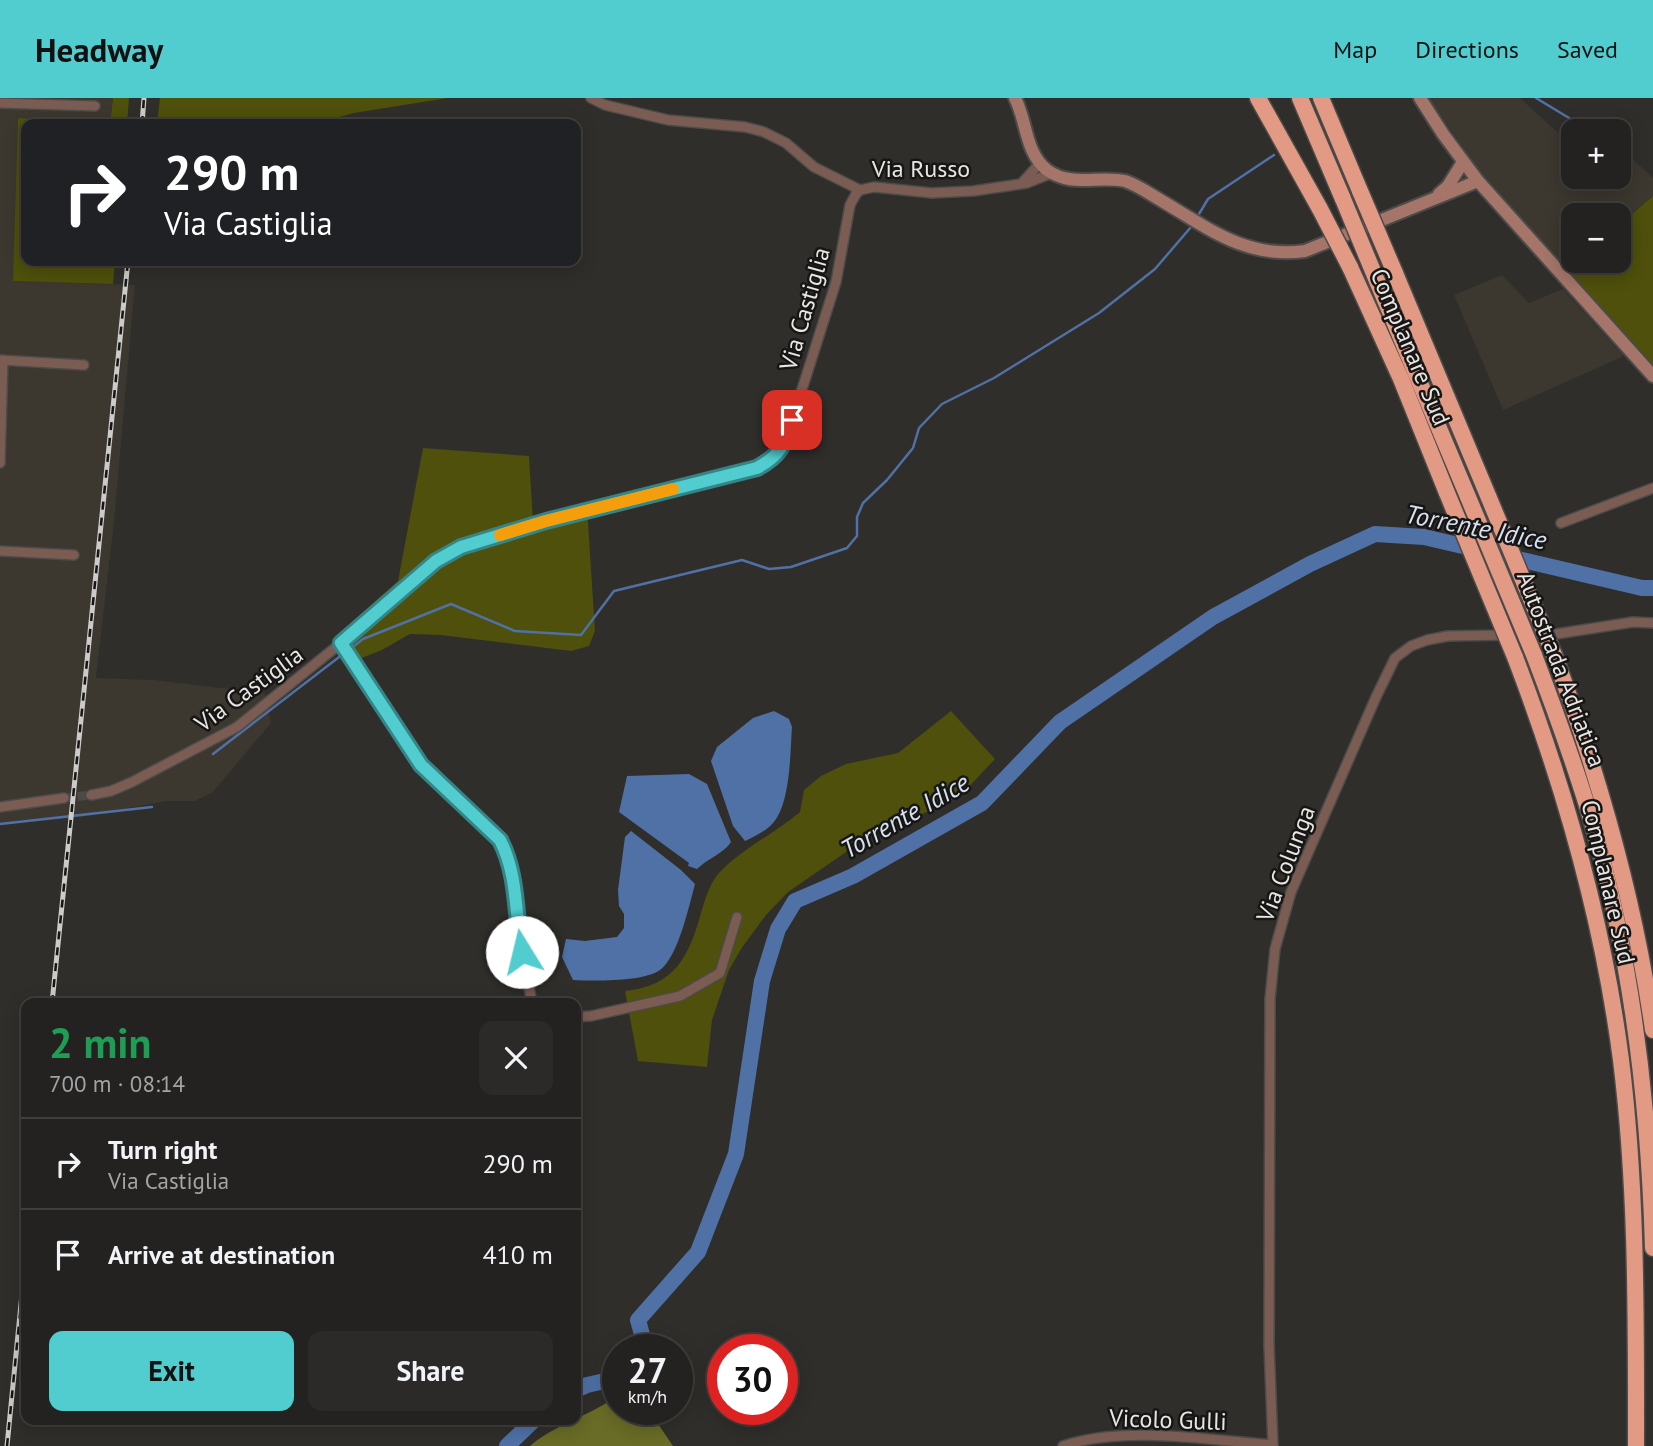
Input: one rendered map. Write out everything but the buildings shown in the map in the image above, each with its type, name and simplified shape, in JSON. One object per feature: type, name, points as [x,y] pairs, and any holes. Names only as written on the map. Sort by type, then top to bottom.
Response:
[{"type":"highway","name":"Complanare Sud","points":[[1258,98],[1350,267],[1401,379],[1515,657],[1573,822],[1612,1002],[1626,1106],[1634,1226],[1636,1446]]},
{"type":"highway","name":"Autostrada Adriatica","points":[[1300,98],[1534,655],[1592,823],[1632,1004],[1644,1105],[1653,1248]]},
{"type":"highway","name":"Autostrada Adriatica","points":[[1321,98],[1555,657],[1594,765],[1639,945],[1653,1030]]},
{"type":"street","name":"Via Russo","points":[[591,98],[605,105],[668,120],[745,127],[764,132],[786,143],[814,167],[860,190],[874,187],[946,193],[1020,184],[1052,173]]},
{"type":"street","points":[[1015,98],[1028,139],[1040,163],[1052,173],[1076,181],[1125,181],[1227,239],[1251,249],[1274,253],[1305,251],[1478,181]]},
{"type":"street","points":[[1420,98],[1478,181],[1653,376]]},
{"type":"street","points":[[0,103],[94,106]]},
{"type":"street","points":[[1436,197],[1448,186],[1463,162]]},
{"type":"street","points":[[1020,184],[1040,163]]},
{"type":"street","name":"Via Castiglia","points":[[91,795],[111,791],[132,782],[237,727],[345,649],[436,561],[461,547],[546,521],[757,468],[777,455],[785,443],[836,282],[850,205],[860,190]]},
{"type":"street","points":[[0,463],[2,360],[84,365]]},
{"type":"street","points":[[1561,523],[1653,488]]},
{"type":"street","points":[[0,551],[74,555]]},
{"type":"street","name":"Via Colunga","points":[[1273,1446],[1269,1345],[1270,999],[1275,949],[1291,892],[1376,697],[1395,658],[1411,646],[1427,640],[1448,636],[1556,634],[1633,622],[1653,623]]},
{"type":"street","points":[[345,649],[421,765],[500,840],[508,855],[517,926],[531,998]]},
{"type":"street","points":[[0,807],[64,798]]},
{"type":"street","points":[[581,1017],[680,996],[720,973],[737,916]]},
{"type":"street","name":"Vicolo Gulli","points":[[1063,1446],[1085,1438],[1129,1436],[1185,1437],[1273,1446]]},
{"type":"shaded area","points":[[0,98],[113,98],[110,119],[18,119],[14,281],[135,285],[114,521],[96,678],[153,680],[265,693],[271,723],[213,792],[195,801],[167,801],[81,817],[0,825]]},
{"type":"shaded area","points":[[113,98],[129,98],[127,119],[111,119]]},
{"type":"shaded area","points":[[160,98],[448,98],[332,119],[158,119]]},
{"type":"shaded area","points":[[1428,98],[1520,98],[1561,135],[1561,189],[1631,189],[1631,157],[1653,178],[1653,196],[1631,214],[1631,203],[1561,203],[1561,266],[1477,167]]},
{"type":"shaded area","points":[[18,118],[33,119],[21,119],[21,266],[115,266],[113,284],[13,281]]},
{"type":"shaded area","points":[[1653,196],[1653,367],[1566,273],[1631,273],[1631,215]]},
{"type":"shaded area","points":[[1502,275],[1529,303],[1563,289],[1624,356],[1503,410],[1454,295]]},
{"type":"shaded area","points":[[423,448],[529,456],[533,521],[587,507],[595,631],[589,646],[571,651],[441,635],[410,634],[382,650],[354,661],[343,648],[343,630],[398,581]]},
{"type":"shaded area","points":[[951,711],[995,759],[963,793],[941,807],[886,827],[865,839],[788,892],[766,915],[729,970],[712,1020],[707,1067],[638,1061],[625,991],[656,983],[677,967],[691,943],[708,893],[718,874],[737,857],[800,812],[804,790],[821,776],[846,764],[898,753]]},
{"type":"shaded area","points":[[602,1406],[602,1425],[659,1425],[673,1446],[530,1446],[564,1425],[581,1425],[581,1417]]},
{"type":"water","points":[[774,711],[789,719],[792,727],[785,795],[776,819],[766,829],[745,841],[733,826],[711,761],[717,747],[753,718]]},
{"type":"water","points":[[689,774],[707,784],[731,842],[697,869],[688,866],[689,863],[619,812],[627,776]]},
{"type":"water","points":[[631,831],[695,884],[677,943],[666,963],[652,974],[618,980],[573,980],[562,957],[566,939],[585,941],[617,937],[624,928],[624,914],[619,906],[618,890],[625,837]]},
{"type":"waterway","points":[[1536,98],[1571,119]]},
{"type":"waterway","points":[[1199,214],[1208,199],[1274,155]]},
{"type":"waterway","points":[[349,650],[363,639],[451,604],[515,631],[581,635],[614,591],[742,560],[769,569],[791,567],[847,548],[857,536],[857,517],[863,503],[887,480],[913,448],[919,428],[942,404],[994,378],[1099,313],[1155,269],[1191,227]]},
{"type":"waterway","name":"Torrente Idice","points":[[642,1334],[638,1320],[698,1252],[736,1154],[762,981],[778,929],[795,901],[853,876],[982,803],[1060,722],[1213,617],[1310,564],[1375,534],[1424,537],[1642,588],[1653,588]]},
{"type":"waterway","points":[[213,754],[343,654]]},
{"type":"waterway","points":[[0,824],[152,807]]},
{"type":"waterway","name":"Torrente Idice","points":[[581,1388],[602,1382]]},
{"type":"waterway","name":"Torrente Idice","points":[[507,1446],[529,1425]]},
{"type":"tunnel","points":[[64,798],[91,795]]},
{"type":"railway","points":[[142,119],[144,98]]},
{"type":"railway","points":[[53,998],[127,266]]},
{"type":"railway","points":[[7,1446],[21,1304]]},
{"type":"slow traffic","points":[[500,535],[673,489]]},
{"type":"route","points":[[522,952],[512,870],[500,840],[421,765],[341,643],[436,561],[461,547],[546,521],[757,468],[777,455],[785,443],[792,420]]}]
